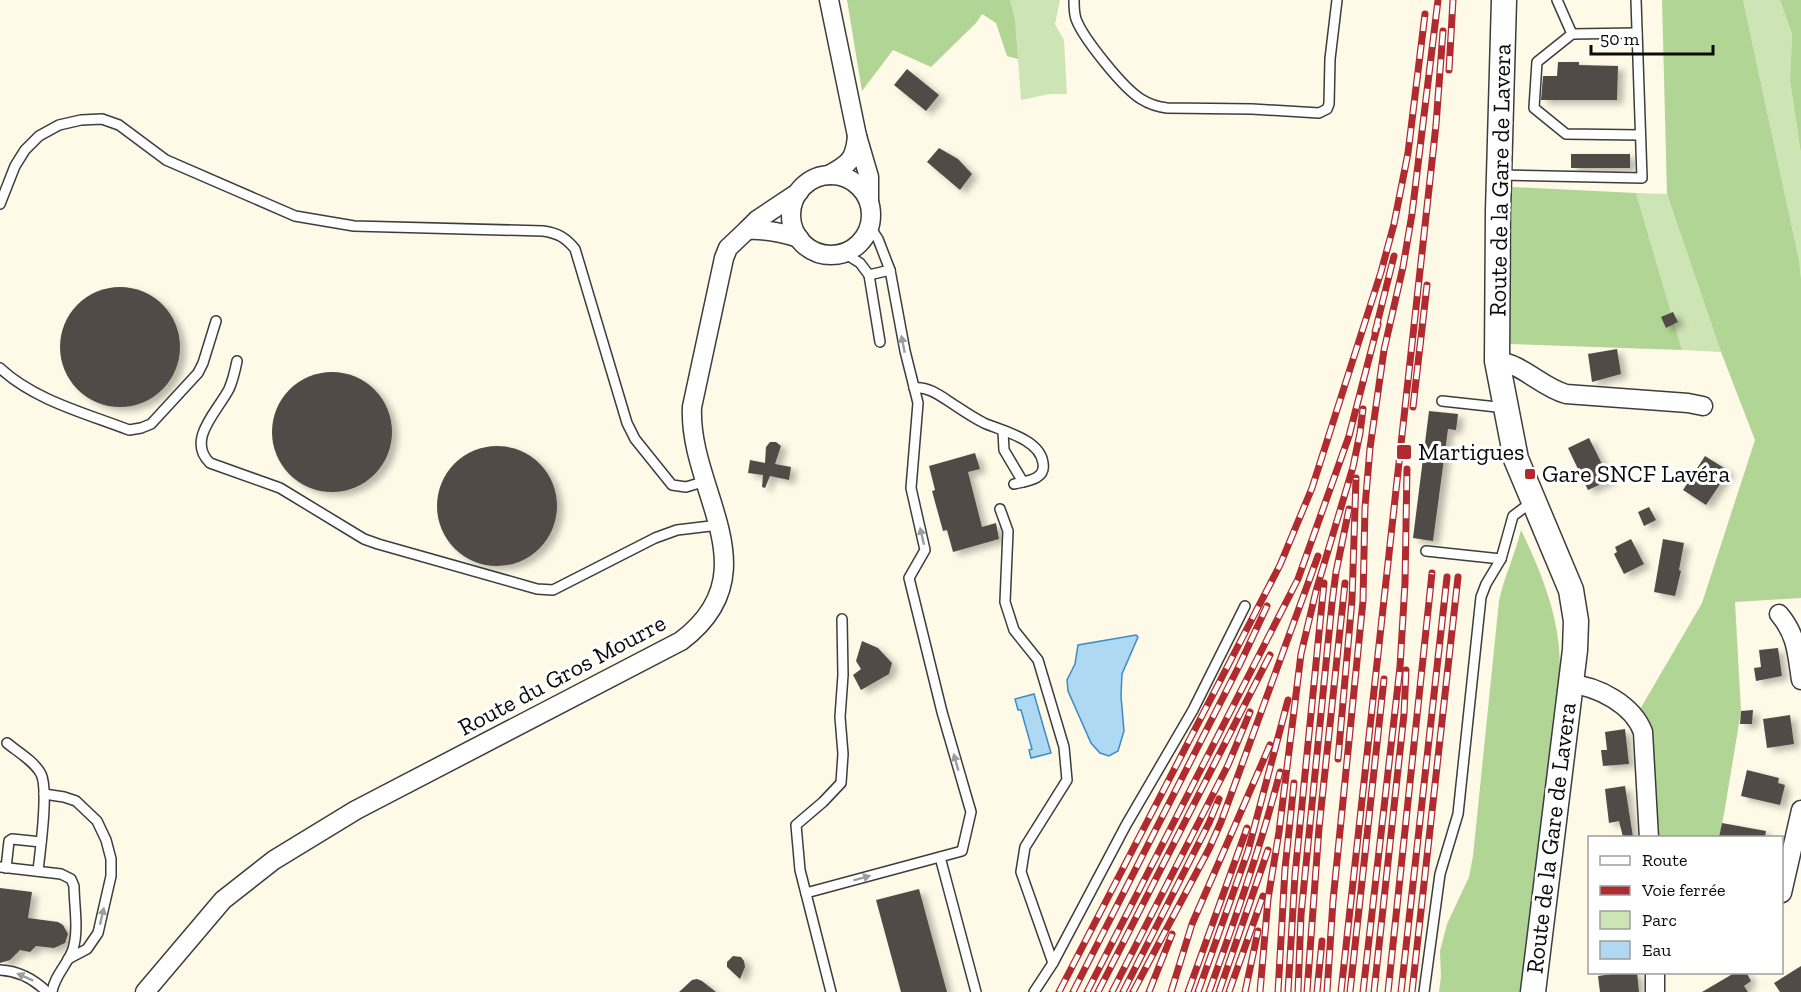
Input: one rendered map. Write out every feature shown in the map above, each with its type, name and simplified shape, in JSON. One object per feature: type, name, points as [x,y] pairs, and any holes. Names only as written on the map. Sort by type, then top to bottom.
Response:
[{"type":"street","name":"Route du Gros Mourre","points":[[829,0],[857,136],[869,177],[870,227]]},
{"type":"street","name":"Route de la Gare de Lavera","points":[[1504,0],[1497,361],[1500,408],[1516,459],[1527,506],[1566,575],[1575,606],[1576,635],[1533,992]]},
{"type":"street","name":"Route du Gros Mourre","points":[[145,992],[223,900],[274,860],[356,810],[681,641],[693,632],[714,604],[724,574],[725,558],[718,525],[691,424],[695,388],[724,258],[728,248],[757,220],[799,192],[807,183],[847,165],[856,149],[857,136]]},
{"type":"street","points":[[829,175],[841,176],[853,181],[869,201]]},
{"type":"street","points":[[799,192],[792,214],[793,226],[799,238],[819,253],[831,255],[844,253],[855,247],[870,227]]},
{"type":"street","points":[[747,230],[769,230],[799,238]]},
{"type":"street","points":[[1497,361],[1512,364],[1556,391],[1566,394],[1703,406]]},
{"type":"street","points":[[1779,614],[1791,631],[1801,680]]},
{"type":"street","points":[[1570,684],[1585,685],[1597,690],[1635,716],[1640,724],[1643,732],[1649,836]]},
{"type":"street","points":[[1783,889],[1801,810]]},
{"type":"street","points":[[1655,974],[1655,992]]},
{"type":"lane","points":[[1074,0],[1076,18],[1082,30],[1113,72],[1139,98],[1154,106],[1319,113],[1327,109],[1329,104],[1330,59],[1337,0]]},
{"type":"lane","points":[[1557,0],[1572,34]]},
{"type":"lane","points":[[1499,175],[1642,178],[1636,0]]},
{"type":"lane","points":[[1637,33],[1572,34],[1537,62],[1534,108],[1566,135],[1640,135]]},
{"type":"lane","points":[[0,204],[15,166],[25,150],[39,136],[59,125],[81,120],[102,119],[119,125],[166,160],[295,216],[354,226],[556,233],[567,239],[575,249],[627,423],[635,439],[672,485],[686,487],[706,482]]},
{"type":"lane","points":[[806,893],[962,851],[971,812],[942,712],[909,578],[925,549],[911,488],[918,403],[905,351],[890,270],[878,239],[870,227]]},
{"type":"lane","points":[[844,253],[860,263],[869,275],[880,342]]},
{"type":"lane","points":[[869,275],[890,270]]},
{"type":"lane","points":[[0,368],[14,381],[49,399],[129,430],[141,428],[152,424],[198,373],[216,321]]},
{"type":"lane","points":[[237,362],[229,389],[202,435],[200,447],[203,456],[210,464],[280,488],[364,539],[378,544],[537,589],[553,590],[666,534],[677,530],[718,525]]},
{"type":"lane","points":[[915,388],[928,389],[982,422],[1003,431],[1029,443],[1039,450],[1043,460],[1042,473],[1038,477],[1018,483],[1004,450],[1003,431]]},
{"type":"lane","points":[[1442,401],[1500,408]]},
{"type":"lane","points":[[1424,992],[1440,874],[1458,814],[1481,597],[1501,560],[1513,516],[1527,506]]},
{"type":"lane","points":[[1000,509],[1008,531],[1005,603],[1014,630],[1038,660],[1064,747],[1067,780],[1024,847],[1021,872],[1053,963]]},
{"type":"lane","points":[[1426,551],[1501,560]]},
{"type":"lane","points":[[1034,992],[1053,963],[1126,825],[1193,710],[1245,606]]},
{"type":"lane","points":[[831,992],[800,870],[796,825],[824,802],[841,783],[843,754],[840,717],[843,675],[842,619]]},
{"type":"lane","points":[[7,743],[40,772],[43,780],[38,871]]},
{"type":"lane","points":[[44,794],[76,801],[97,821],[106,840],[111,859],[111,876],[98,933],[87,949],[68,959]]},
{"type":"lane","points":[[41,842],[12,839],[9,841],[3,867],[62,874],[71,879],[74,886],[75,942],[55,981],[52,992]]},
{"type":"lane","points":[[940,857],[976,992]]},
{"type":"lane","points":[[0,970],[20,974],[33,980],[47,992]]},
{"type":"green space","points":[[847,0],[1010,0],[1015,19],[1018,59],[1007,56],[996,23],[982,14],[976,23],[931,67],[893,50],[862,91]]},
{"type":"green space","points":[[1010,0],[1060,0],[1055,24],[1064,40],[1067,94],[1050,94],[1021,100],[1015,19]]},
{"type":"green space","points":[[1662,0],[1743,0],[1799,260],[1801,279],[1801,598],[1735,602],[1741,711],[1719,836],[1658,836],[1639,711],[1702,603],[1755,440],[1721,352],[1667,194]]},
{"type":"green space","points":[[1743,0],[1780,0],[1792,34],[1790,81],[1801,154],[1801,279],[1799,260]]},
{"type":"green space","points":[[1780,0],[1801,0],[1801,154],[1790,81],[1792,34]]},
{"type":"green space","points":[[1512,187],[1636,193],[1682,350],[1510,344]]},
{"type":"green space","points":[[1636,193],[1667,194],[1721,352],[1682,350]]},
{"type":"green space","points":[[1521,530],[1540,572],[1550,602],[1557,632],[1560,673],[1560,690],[1525,992],[1439,992],[1440,951],[1447,924],[1469,877],[1473,856],[1499,601]]},
{"type":"water","points":[[1136,635],[1138,637],[1122,674],[1124,731],[1118,751],[1109,756],[1100,753],[1091,743],[1068,691],[1067,680],[1075,664],[1078,645]]},
{"type":"water","points":[[1034,694],[1051,753],[1031,758],[1029,750],[1032,749],[1021,710],[1018,710],[1015,699]]},
{"type":"building","points":[[1558,62],[1618,66],[1617,100],[1541,100],[1543,76],[1557,76]]},
{"type":"building","points":[[907,69],[939,95],[926,111],[894,85]]},
{"type":"building","points":[[939,148],[958,159],[972,174],[960,190],[927,162]]},
{"type":"building","points":[[1571,154],[1630,154],[1630,168],[1571,168]]},
{"type":"building","points":[[120,287],[143,291],[163,304],[176,324],[180,347],[176,370],[163,390],[143,403],[120,407],[97,403],[77,390],[64,370],[60,347],[64,324],[77,304],[97,291]]},
{"type":"building","points":[[1673,312],[1678,322],[1666,328],[1661,317]]},
{"type":"building","points":[[1617,349],[1621,374],[1592,382],[1588,354]]},
{"type":"building","points":[[332,372],[355,376],[375,389],[388,409],[392,432],[388,455],[375,475],[355,488],[332,492],[309,488],[289,475],[276,455],[272,432],[276,409],[289,389],[309,376]]},
{"type":"building","points":[[1429,411],[1458,414],[1456,430],[1448,429],[1433,541],[1413,538]]},
{"type":"building","points":[[1589,438],[1610,480],[1588,490],[1568,448]]},
{"type":"building","points":[[770,442],[776,442],[781,446],[775,464],[791,467],[789,480],[770,476],[765,488],[762,487],[763,475],[748,473],[750,460],[765,463],[766,447]]},
{"type":"building","points":[[497,446],[520,450],[540,463],[553,483],[557,506],[553,529],[540,549],[520,562],[497,566],[474,562],[454,549],[441,529],[437,506],[441,483],[454,463],[474,450]]},
{"type":"building","points":[[975,453],[980,469],[968,472],[982,527],[996,523],[999,539],[953,552],[947,530],[943,531],[932,491],[935,490],[929,466]]},
{"type":"building","points":[[1705,456],[1729,471],[1706,505],[1683,490]]},
{"type":"building","points":[[1649,507],[1656,520],[1644,526],[1638,512]]},
{"type":"building","points":[[1631,539],[1644,564],[1624,574],[1614,554],[1617,552],[1615,547]]},
{"type":"building","points":[[1663,539],[1684,543],[1675,596],[1654,592]]},
{"type":"building","points":[[862,641],[878,648],[892,663],[889,674],[861,690],[853,675],[861,669],[856,661]]},
{"type":"building","points":[[1778,648],[1782,676],[1756,681],[1754,668],[1761,667],[1759,650]]},
{"type":"building","points":[[1753,710],[1752,724],[1740,724],[1741,711]]},
{"type":"building","points":[[1790,715],[1794,744],[1767,748],[1763,719]]},
{"type":"building","points":[[1625,729],[1629,764],[1603,766],[1601,750],[1607,750],[1605,732]]},
{"type":"building","points":[[1747,770],[1779,778],[1778,783],[1785,785],[1780,805],[1741,796]]},
{"type":"building","points":[[1625,786],[1633,836],[1623,836],[1619,821],[1609,823],[1605,789]]},
{"type":"building","points":[[1722,823],[1766,831],[1765,836],[1719,836]]},
{"type":"building","points":[[0,888],[32,892],[28,918],[58,922],[63,925],[68,934],[65,943],[54,948],[36,946],[30,952],[20,950],[10,960],[0,963]]},
{"type":"building","points":[[919,889],[947,992],[901,992],[876,900]]},
{"type":"building","points":[[733,956],[741,957],[744,961],[745,967],[740,979],[727,967],[727,962]]},
{"type":"building","points":[[1801,966],[1801,992],[1780,992],[1774,983]]},
{"type":"building","points":[[1637,974],[1639,992],[1600,992],[1598,976]]},
{"type":"building","points":[[1733,974],[1747,974],[1751,981],[1744,986],[1748,992],[1702,992]]},
{"type":"building","points":[[697,979],[716,992],[679,992],[692,980]]},
{"type":"railway","points":[[1327,992],[1333,901],[1363,601],[1365,507],[1370,448],[1384,350],[1403,267],[1412,214],[1438,0]]},
{"type":"railway","points":[[1449,70],[1453,0]]},
{"type":"railway","points":[[1059,992],[1280,565],[1312,488],[1381,272],[1394,224],[1408,153],[1425,14]]},
{"type":"railway","points":[[1341,992],[1436,125],[1443,31]]},
{"type":"railway","points":[[1375,332],[1394,256]]},
{"type":"railway","points":[[1413,407],[1427,285]]},
{"type":"railway","points":[[1087,992],[1298,579],[1349,436],[1378,324]]},
{"type":"railway","points":[[1260,992],[1268,899],[1279,832],[1301,654],[1316,591],[1353,467],[1363,409]]},
{"type":"railway","points":[[1363,992],[1400,667],[1405,583],[1407,469]]},
{"type":"railway","points":[[1338,759],[1352,600],[1356,478]]},
{"type":"railway","points":[[1298,992],[1301,915],[1332,603],[1349,509]]},
{"type":"railway","points":[[1133,992],[1221,822],[1318,556]]},
{"type":"railway","points":[[1388,992],[1432,573]]},
{"type":"railway","points":[[1401,992],[1447,577]]},
{"type":"railway","points":[[1412,992],[1458,577]]},
{"type":"railway","points":[[1288,992],[1295,875],[1324,583]]},
{"type":"railway","points":[[1307,992],[1319,828],[1345,583]]},
{"type":"railway","points":[[1073,992],[1240,664],[1267,606]]},
{"type":"railway","points":[[1098,992],[1270,655]]},
{"type":"railway","points":[[1374,992],[1404,714],[1406,670]]},
{"type":"railway","points":[[1350,992],[1384,679]]},
{"type":"railway","points":[[1198,992],[1248,851],[1288,700]]},
{"type":"railway","points":[[1112,992],[1228,765],[1250,712]]},
{"type":"railway","points":[[1171,992],[1192,924],[1270,745]]},
{"type":"railway","points":[[1209,992],[1256,855],[1280,772]]},
{"type":"railway","points":[[1278,992],[1285,869],[1294,783]]},
{"type":"railway","points":[[1123,992],[1219,799]]},
{"type":"railway","points":[[1188,992],[1247,828]]},
{"type":"railway","points":[[1219,992],[1268,850]]},
{"type":"railway","points":[[1229,992],[1263,896]]},
{"type":"railway","points":[[1245,992],[1258,931]]},
{"type":"railway","points":[[1149,992],[1172,934]]},
{"type":"railway","points":[[1317,992],[1322,941]]},
{"type":"place","name":"Martigues","points":[[1404,452]]},
{"type":"place","name":"Gare SNCF Lavéra","points":[[1530,474]]}]
